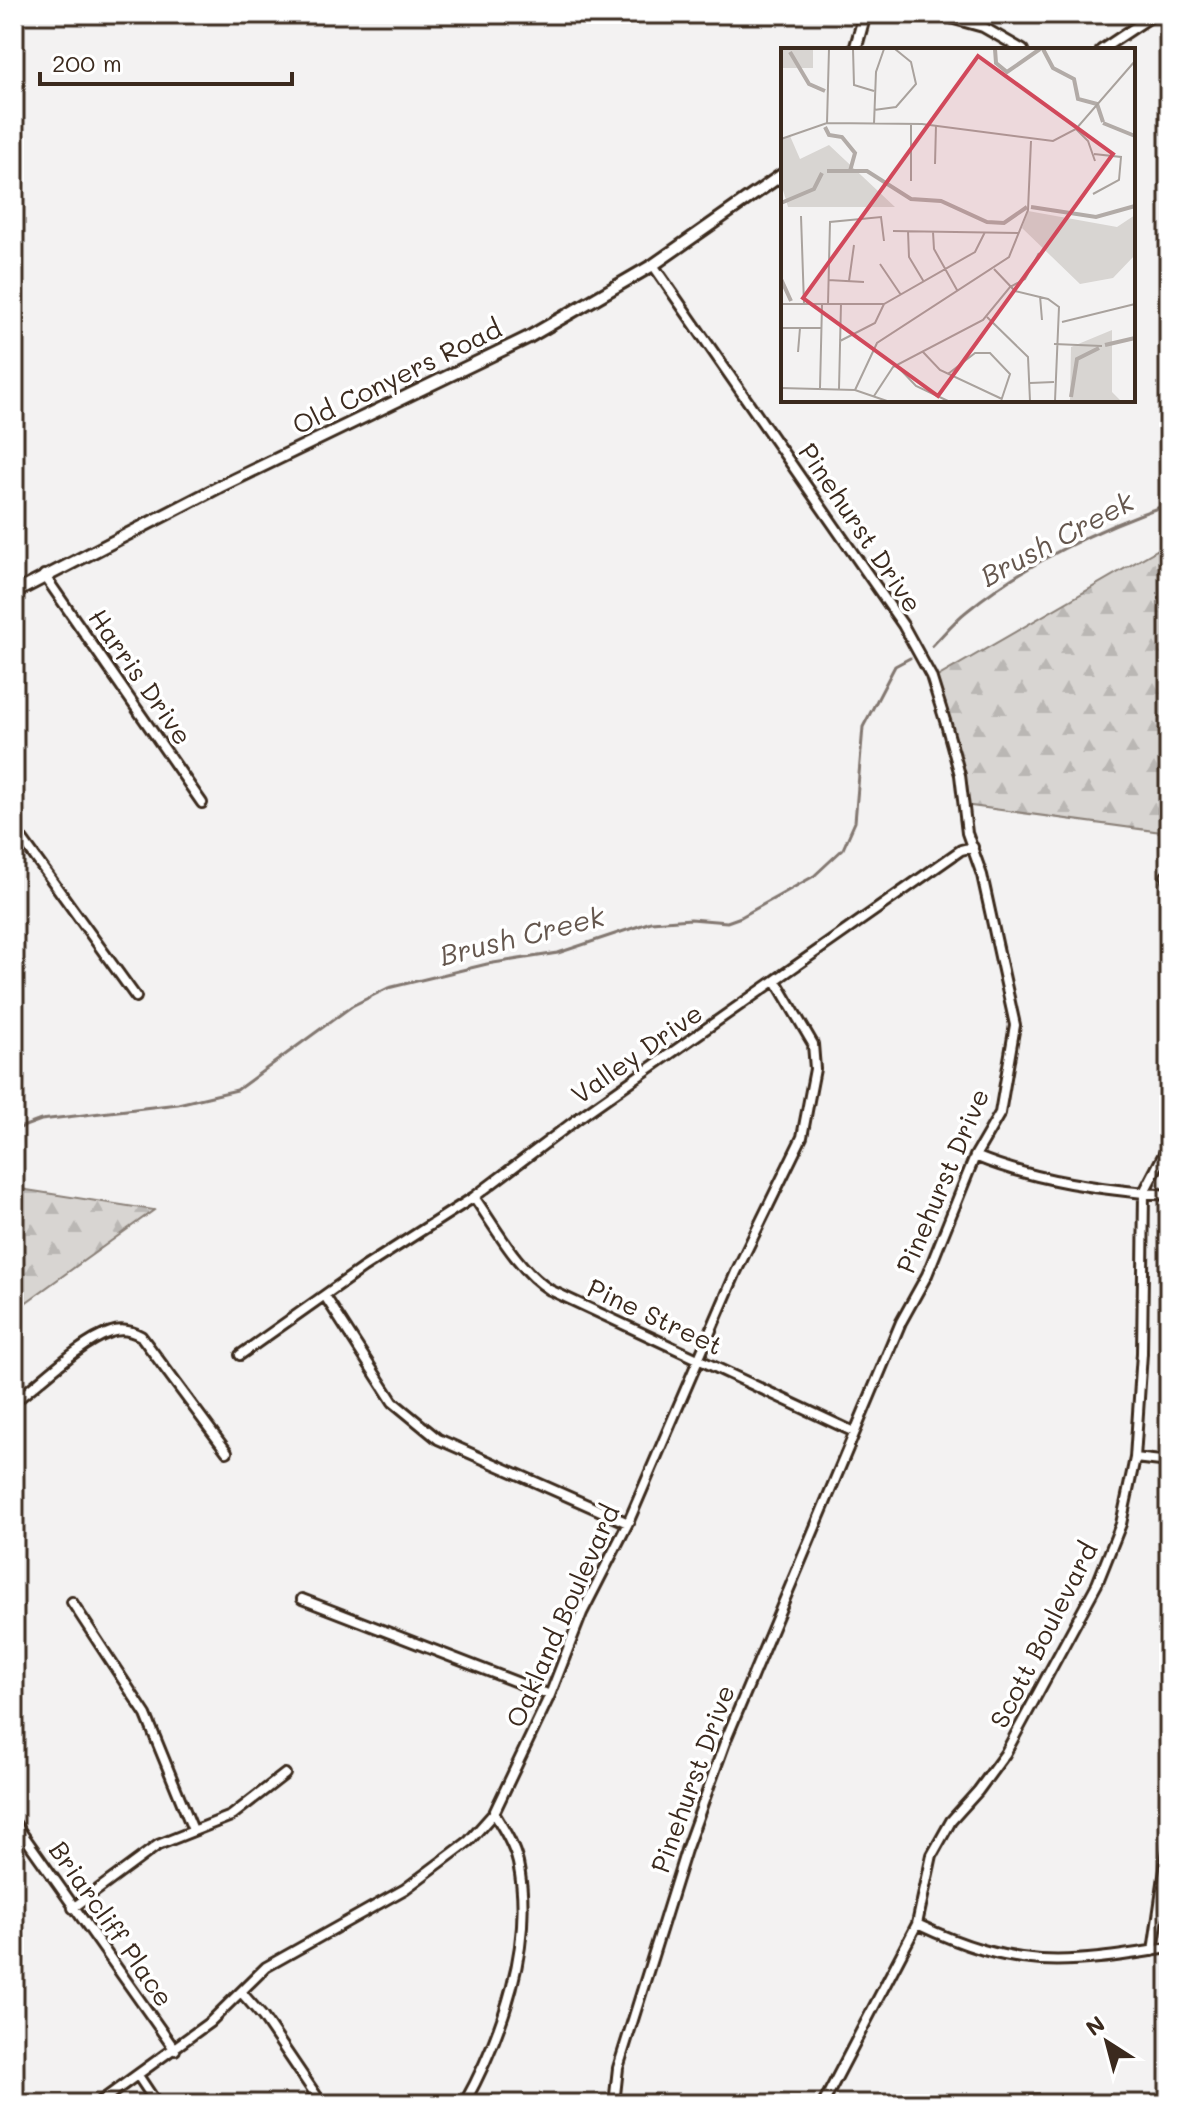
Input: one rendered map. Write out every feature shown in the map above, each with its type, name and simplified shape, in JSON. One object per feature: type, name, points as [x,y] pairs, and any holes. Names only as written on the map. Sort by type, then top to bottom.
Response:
[{"type":"street","points":[[856,48],[865,14]]},
{"type":"street","points":[[936,14],[983,27],[1020,48]]},
{"type":"street","points":[[1104,48],[1155,14]]},
{"type":"street","name":"Old Conyers Road","points":[[14,593],[44,575],[529,337],[653,265],[781,175]]},
{"type":"street","name":"Pinehurst Drive","points":[[614,2104],[618,2068],[686,1850],[727,1737],[901,1322],[927,1275],[975,1156],[1000,1113],[1015,1025],[946,724],[931,676],[903,625],[653,265]]},
{"type":"street","name":"Harris Drive","points":[[44,575],[202,803]]},
{"type":"street","points":[[14,828],[136,997]]},
{"type":"street","name":"Valley Drive","points":[[240,1355],[474,1197],[580,1117],[961,850],[973,847]]},
{"type":"street","points":[[1166,876],[1169,888]]},
{"type":"street","name":"Oakland Boulevard","points":[[97,2104],[175,2050],[286,1953],[347,1925],[405,1889],[469,1841],[494,1813],[550,1695],[582,1613],[628,1523],[697,1358],[793,1160],[810,1107],[813,1044],[776,981]]},
{"type":"street","name":"Scott Boulevard","points":[[823,2104],[917,1924],[932,1855],[951,1821],[1005,1754],[1097,1584],[1121,1524],[1135,1458],[1142,1353],[1144,1192],[1169,1144]]},
{"type":"street","points":[[975,1156],[1010,1170],[1169,1195]]},
{"type":"street","name":"Pine Street","points":[[474,1197],[539,1283],[617,1324],[854,1432]]},
{"type":"street","points":[[325,1296],[393,1402],[438,1439],[628,1523]]},
{"type":"street","points":[[14,1402],[87,1346],[112,1331],[132,1330],[141,1336],[227,1452]]},
{"type":"street","points":[[1135,1458],[1169,1462]]},
{"type":"street","points":[[302,1599],[550,1695]]},
{"type":"street","points":[[72,1602],[146,1715],[193,1830]]},
{"type":"street","points":[[73,1908],[158,1845],[231,1816],[285,1774]]},
{"type":"street","points":[[464,2104],[488,2058],[503,2013],[523,1921],[518,1862],[494,1813]]},
{"type":"street","name":"Briarcliff Place","points":[[14,1822],[175,2050]]},
{"type":"street","points":[[1153,1951],[1169,1842]]},
{"type":"street","points":[[917,1924],[957,1943],[1041,1963],[1088,1961],[1169,1948]]},
{"type":"street","points":[[241,1992],[263,2017],[322,2104]]},
{"type":"street","points":[[139,2077],[157,2104]]},
{"type":"green space","points":[[1169,543],[1169,833],[964,805],[932,680]]},
{"type":"green space","points":[[14,1188],[154,1210],[14,1311]]},
{"type":"waterway","name":"Brush Creek","points":[[932,646],[967,611],[1038,563],[1089,536],[1169,504]]},
{"type":"waterway","name":"Brush Creek","points":[[14,1130],[41,1120],[178,1104],[237,1090],[352,1006],[388,988],[487,964],[558,953],[651,922],[691,919],[727,922],[741,917],[814,876],[843,849],[855,822],[863,727],[895,666],[910,658]]}]
